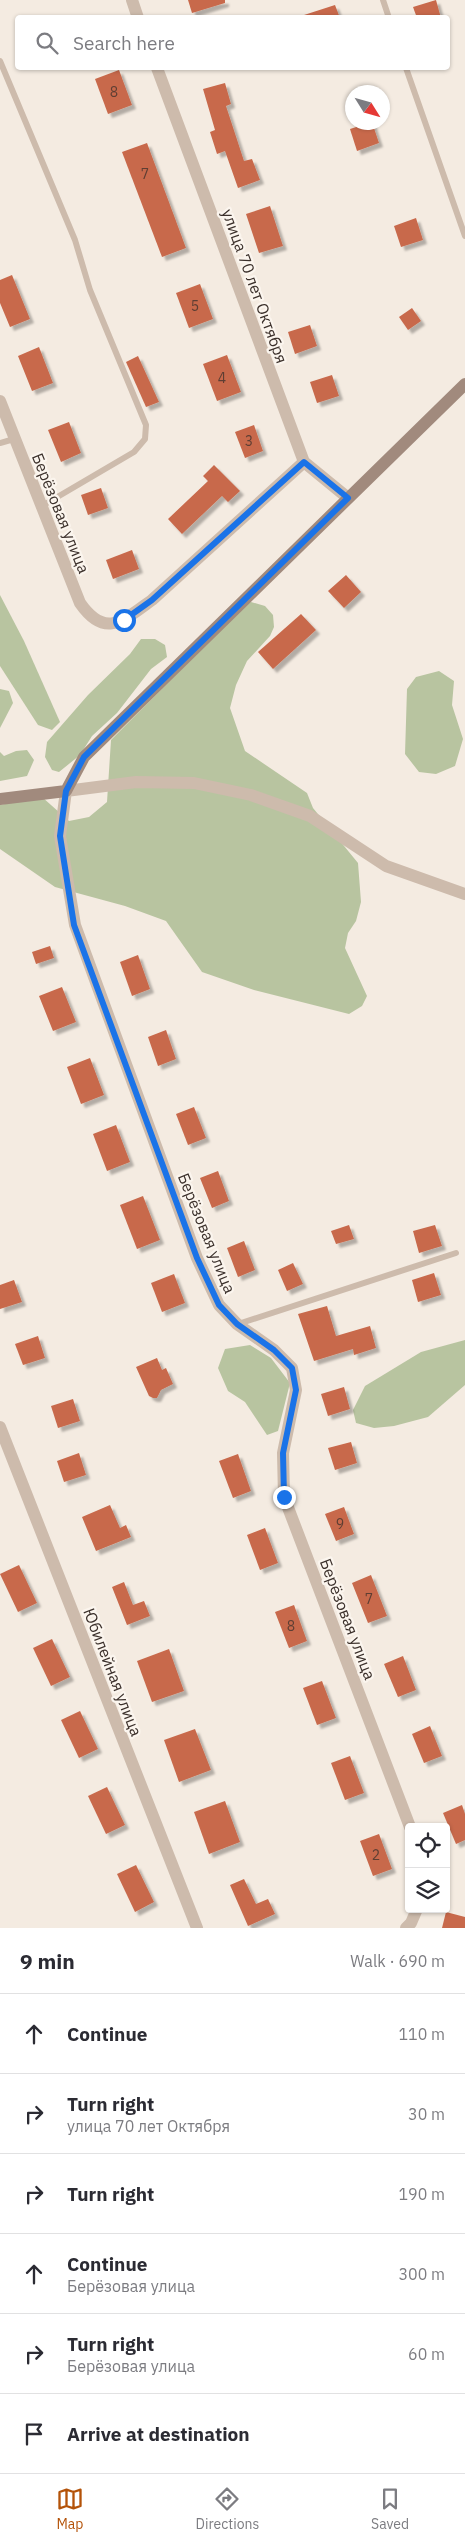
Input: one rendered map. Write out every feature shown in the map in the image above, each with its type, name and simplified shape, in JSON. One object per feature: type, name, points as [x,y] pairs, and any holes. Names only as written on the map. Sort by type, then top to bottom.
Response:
[{"type":"street","points":[[132,0],[137,15]]},
{"type":"street","name":"улица 70 лет Октября","points":[[158,70],[304,462]]},
{"type":"street","points":[[66,791],[84,757],[465,384]]},
{"type":"street","name":"Берёзовая улица","points":[[0,401],[80,603],[90,618],[107,624],[124,620],[152,600],[304,462]]},
{"type":"street","points":[[304,462],[348,498]]},
{"type":"street","points":[[0,799],[136,782],[194,783],[251,795],[310,816],[386,866],[465,894]]},
{"type":"street","name":"Берёзовая улица","points":[[66,791],[60,836],[74,925],[197,1258],[219,1305],[237,1324],[274,1350],[292,1368],[296,1390],[283,1453],[284,1497],[408,1823]]},
{"type":"street","name":"Юбилейная улица","points":[[0,1427],[197,1928]]},
{"type":"street","points":[[406,1928],[411,1923],[415,1913]]},
{"type":"lane","points":[[383,0],[388,15]]},
{"type":"lane","points":[[0,60],[76,240],[90,290],[146,425],[145,439],[134,452],[42,506]]},
{"type":"lane","points":[[407,70],[465,236]]},
{"type":"lane","points":[[0,443],[14,439]]},
{"type":"lane","points":[[237,1324],[456,1253]]},
{"type":"green space","points":[[0,595],[24,641],[60,722],[52,730],[38,725],[0,666]]},
{"type":"green space","points":[[251,602],[265,606],[273,615],[274,627],[270,636],[247,661],[236,685],[230,708],[245,751],[307,793],[313,808],[358,863],[361,902],[356,921],[348,933],[345,948],[367,996],[362,1006],[349,1014],[254,990],[202,972],[166,921],[125,906],[55,887],[0,849],[0,805],[42,797],[69,821],[89,817],[107,802],[111,740],[247,603]]},
{"type":"green space","points":[[141,639],[155,639],[165,645],[167,657],[151,669],[117,713],[92,736],[80,755],[59,772],[52,770],[45,757],[47,742],[88,695],[130,654]]},
{"type":"green space","points":[[439,671],[454,681],[452,705],[463,739],[455,766],[436,774],[419,772],[405,754],[407,689],[416,677]]},
{"type":"green space","points":[[0,689],[9,691],[13,703],[0,728]]},
{"type":"green space","points":[[27,750],[34,760],[27,776],[0,781],[0,752],[4,756],[16,751]]},
{"type":"green space","points":[[465,1340],[465,1385],[428,1417],[394,1426],[374,1428],[356,1423],[353,1410],[365,1386],[421,1352]]},
{"type":"green space","points":[[250,1345],[271,1358],[290,1383],[278,1431],[267,1435],[245,1402],[228,1391],[218,1368],[225,1349]]},
{"type":"building","points":[[188,0],[225,0],[225,3],[192,13]]},
{"type":"building","points":[[436,0],[440,15],[416,15],[413,7]]},
{"type":"building","points":[[335,5],[339,15],[304,15]]},
{"type":"building","points":[[119,70],[132,105],[108,114],[95,79]]},
{"type":"building","points":[[225,83],[231,104],[226,106],[244,161],[252,159],[260,180],[238,188],[225,151],[217,154],[210,132],[215,130],[203,89]]},
{"type":"building","points":[[350,130],[375,130],[379,143],[357,151]]},
{"type":"building","points":[[147,143],[186,248],[162,257],[122,152]]},
{"type":"building","points":[[270,206],[283,246],[259,253],[246,214]]},
{"type":"building","points":[[416,218],[423,240],[401,247],[394,226]]},
{"type":"building","points":[[12,275],[30,319],[10,327],[0,303],[0,280]]},
{"type":"building","points":[[200,284],[213,319],[189,328],[176,293]]},
{"type":"building","points":[[412,308],[421,321],[408,330],[399,317]]},
{"type":"building","points":[[310,325],[317,346],[295,354],[288,332]]},
{"type":"building","points":[[39,347],[53,383],[32,391],[18,356]]},
{"type":"building","points":[[227,355],[241,392],[217,401],[203,364]]},
{"type":"building","points":[[138,356],[159,402],[146,407],[126,362]]},
{"type":"building","points":[[332,375],[339,396],[317,403],[310,382]]},
{"type":"building","points":[[69,422],[81,453],[61,462],[48,430]]},
{"type":"building","points":[[254,425],[263,451],[245,458],[235,432]]},
{"type":"building","points":[[214,465],[240,491],[228,502],[222,496],[182,534],[168,519],[208,481],[203,476]]},
{"type":"building","points":[[101,488],[108,508],[88,515],[81,495]]},
{"type":"building","points":[[132,550],[139,569],[113,579],[106,560]]},
{"type":"building","points":[[346,575],[361,592],[344,608],[328,591]]},
{"type":"building","points":[[301,614],[316,630],[273,669],[258,652]]},
{"type":"building","points":[[50,946],[54,958],[36,964],[32,952]]},
{"type":"building","points":[[138,955],[150,989],[132,996],[120,962]]},
{"type":"building","points":[[62,987],[76,1022],[53,1031],[39,996]]},
{"type":"building","points":[[166,1030],[176,1059],[158,1066],[148,1037]]},
{"type":"building","points":[[90,1058],[104,1095],[81,1104],[67,1067]]},
{"type":"building","points":[[194,1107],[206,1138],[188,1145],[176,1114]]},
{"type":"building","points":[[116,1125],[130,1162],[107,1171],[93,1134]]},
{"type":"building","points":[[218,1171],[229,1201],[212,1208],[200,1178]]},
{"type":"building","points":[[143,1196],[160,1240],[137,1249],[120,1205]]},
{"type":"building","points":[[349,1225],[354,1239],[336,1244],[331,1231]]},
{"type":"building","points":[[435,1225],[442,1246],[419,1253],[413,1231]]},
{"type":"building","points":[[244,1241],[255,1270],[238,1277],[227,1248]]},
{"type":"building","points":[[293,1263],[303,1284],[287,1291],[278,1270]]},
{"type":"building","points":[[434,1273],[441,1295],[418,1302],[412,1280]]},
{"type":"building","points":[[174,1274],[185,1303],[162,1312],[151,1283]]},
{"type":"building","points":[[14,1280],[22,1302],[0,1309],[0,1285]]},
{"type":"building","points":[[327,1306],[336,1336],[370,1326],[376,1348],[354,1355],[353,1349],[314,1361],[298,1314]]},
{"type":"building","points":[[38,1336],[45,1358],[23,1365],[15,1344]]},
{"type":"building","points":[[157,1358],[162,1370],[166,1368],[173,1384],[161,1390],[157,1398],[153,1398],[149,1396],[136,1367]]},
{"type":"building","points":[[344,1387],[350,1409],[328,1416],[321,1394]]},
{"type":"building","points":[[73,1399],[80,1421],[58,1428],[51,1406]]},
{"type":"building","points":[[351,1442],[357,1463],[335,1470],[328,1448]]},
{"type":"building","points":[[79,1453],[86,1475],[64,1482],[57,1461]]},
{"type":"building","points":[[238,1454],[251,1491],[233,1498],[219,1461]]},
{"type":"building","points":[[110,1505],[120,1528],[126,1525],[131,1537],[96,1551],[82,1517]]},
{"type":"building","points":[[344,1507],[354,1534],[336,1541],[325,1514]]},
{"type":"building","points":[[265,1528],[278,1563],[260,1570],[247,1535]]},
{"type":"building","points":[[19,1565],[37,1603],[18,1612],[0,1574]]},
{"type":"building","points":[[371,1575],[387,1616],[368,1623],[352,1583]]},
{"type":"building","points":[[124,1582],[133,1605],[144,1601],[150,1616],[127,1625],[112,1587]]},
{"type":"building","points":[[294,1605],[307,1641],[289,1648],[275,1612]]},
{"type":"building","points":[[52,1639],[70,1677],[51,1686],[33,1648]]},
{"type":"building","points":[[169,1649],[184,1691],[152,1702],[137,1661]]},
{"type":"building","points":[[403,1656],[416,1690],[398,1697],[384,1664]]},
{"type":"building","points":[[322,1681],[336,1718],[317,1725],[303,1688]]},
{"type":"building","points":[[80,1711],[98,1749],[79,1758],[61,1720]]},
{"type":"building","points":[[430,1726],[442,1756],[424,1763],[412,1734]]},
{"type":"building","points":[[195,1729],[211,1770],[179,1782],[164,1740]]},
{"type":"building","points":[[350,1756],[364,1793],[345,1800],[331,1763]]},
{"type":"building","points":[[107,1787],[125,1825],[106,1834],[88,1796]]},
{"type":"building","points":[[225,1801],[240,1842],[209,1854],[194,1812]]},
{"type":"building","points":[[462,1805],[465,1814],[465,1840],[456,1844],[450,1830],[450,1823],[447,1823],[443,1813]]},
{"type":"building","points":[[379,1834],[392,1869],[373,1876],[360,1841]]},
{"type":"building","points":[[136,1865],[154,1902],[135,1912],[117,1874]]},
{"type":"building","points":[[244,1879],[256,1904],[268,1899],[275,1914],[248,1926],[230,1885]]},
{"type":"building","points":[[446,1913],[465,1917],[465,1928],[442,1928]]},
{"type":"route","points":[[124,620],[152,600],[304,462],[348,498],[84,757],[66,791],[60,836],[74,925],[197,1258],[219,1305],[237,1324],[274,1350],[292,1368],[296,1390],[283,1453],[284,1497]]}]
